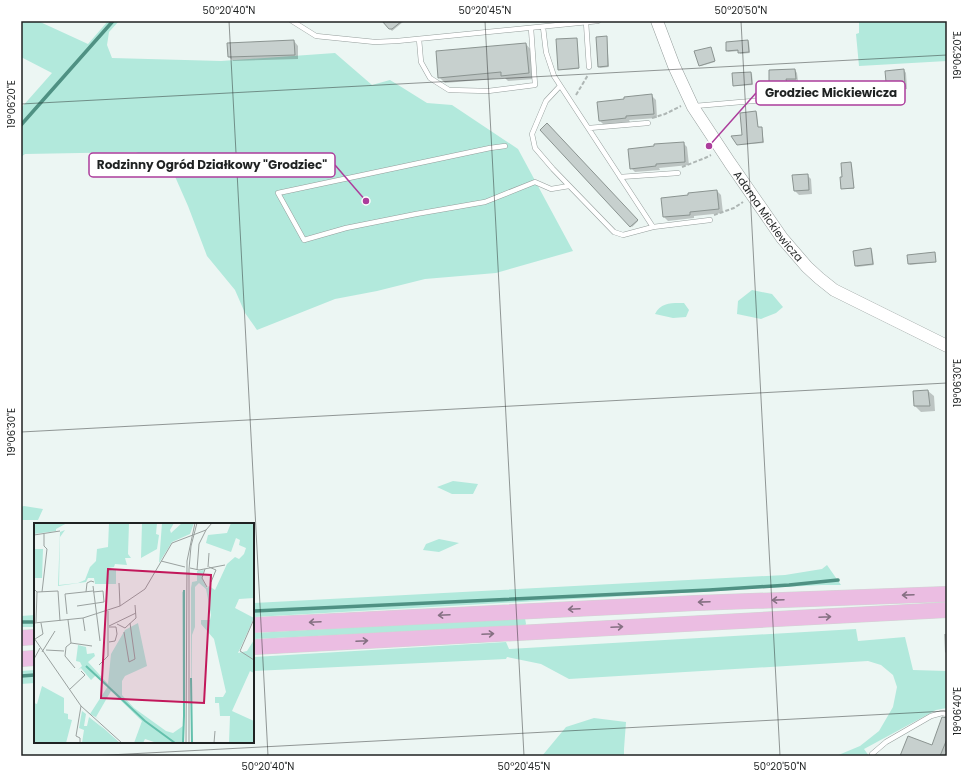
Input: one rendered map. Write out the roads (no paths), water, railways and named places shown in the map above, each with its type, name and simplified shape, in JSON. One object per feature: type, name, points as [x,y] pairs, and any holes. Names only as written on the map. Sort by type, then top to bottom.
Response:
[{"type":"main road","points":[[254,626],[696,603],[947,594]]},
{"type":"main road","points":[[254,647],[947,610]]},
{"type":"main road","points":[[21,638],[34,637]]},
{"type":"main road","points":[[21,659],[34,658]]},
{"type":"street","name":"Adama Mickiewicza","points":[[657,21],[689,105],[782,238],[807,267],[834,290],[947,346]]},
{"type":"lane","points":[[292,21],[316,36],[375,42],[598,21]]},
{"type":"lane","points":[[586,22],[589,67]]},
{"type":"lane","points":[[543,27],[546,52],[554,76],[653,227]]},
{"type":"lane","points":[[419,39],[421,62],[430,78],[449,90],[488,91],[535,85],[531,28]]},
{"type":"lane","points":[[560,86],[546,101],[532,134],[535,148],[553,169],[614,232],[623,235],[653,227],[710,220]]},
{"type":"lane","points":[[689,105],[868,91]]},
{"type":"lane","points":[[588,128],[648,123]]},
{"type":"lane","points":[[505,146],[278,193],[304,240],[346,228],[485,202],[536,182],[551,189],[569,186]]},
{"type":"lane","points":[[620,177],[678,173]]},
{"type":"lane","points":[[872,754],[886,742],[931,716],[942,712],[947,714]]},
{"type":"waterway","points":[[21,125],[113,21]]},
{"type":"waterway","points":[[254,611],[709,590],[838,580]]},
{"type":"waterway","points":[[21,622],[34,622]]},
{"type":"waterway","points":[[21,676],[34,675]]},
{"type":"place","name":"Grodziec Mickiewicza","points":[[709,146]]},
{"type":"place","name":"Rodzinny Ogród Działkowy \"Grodziec\"","points":[[366,201]]}]
